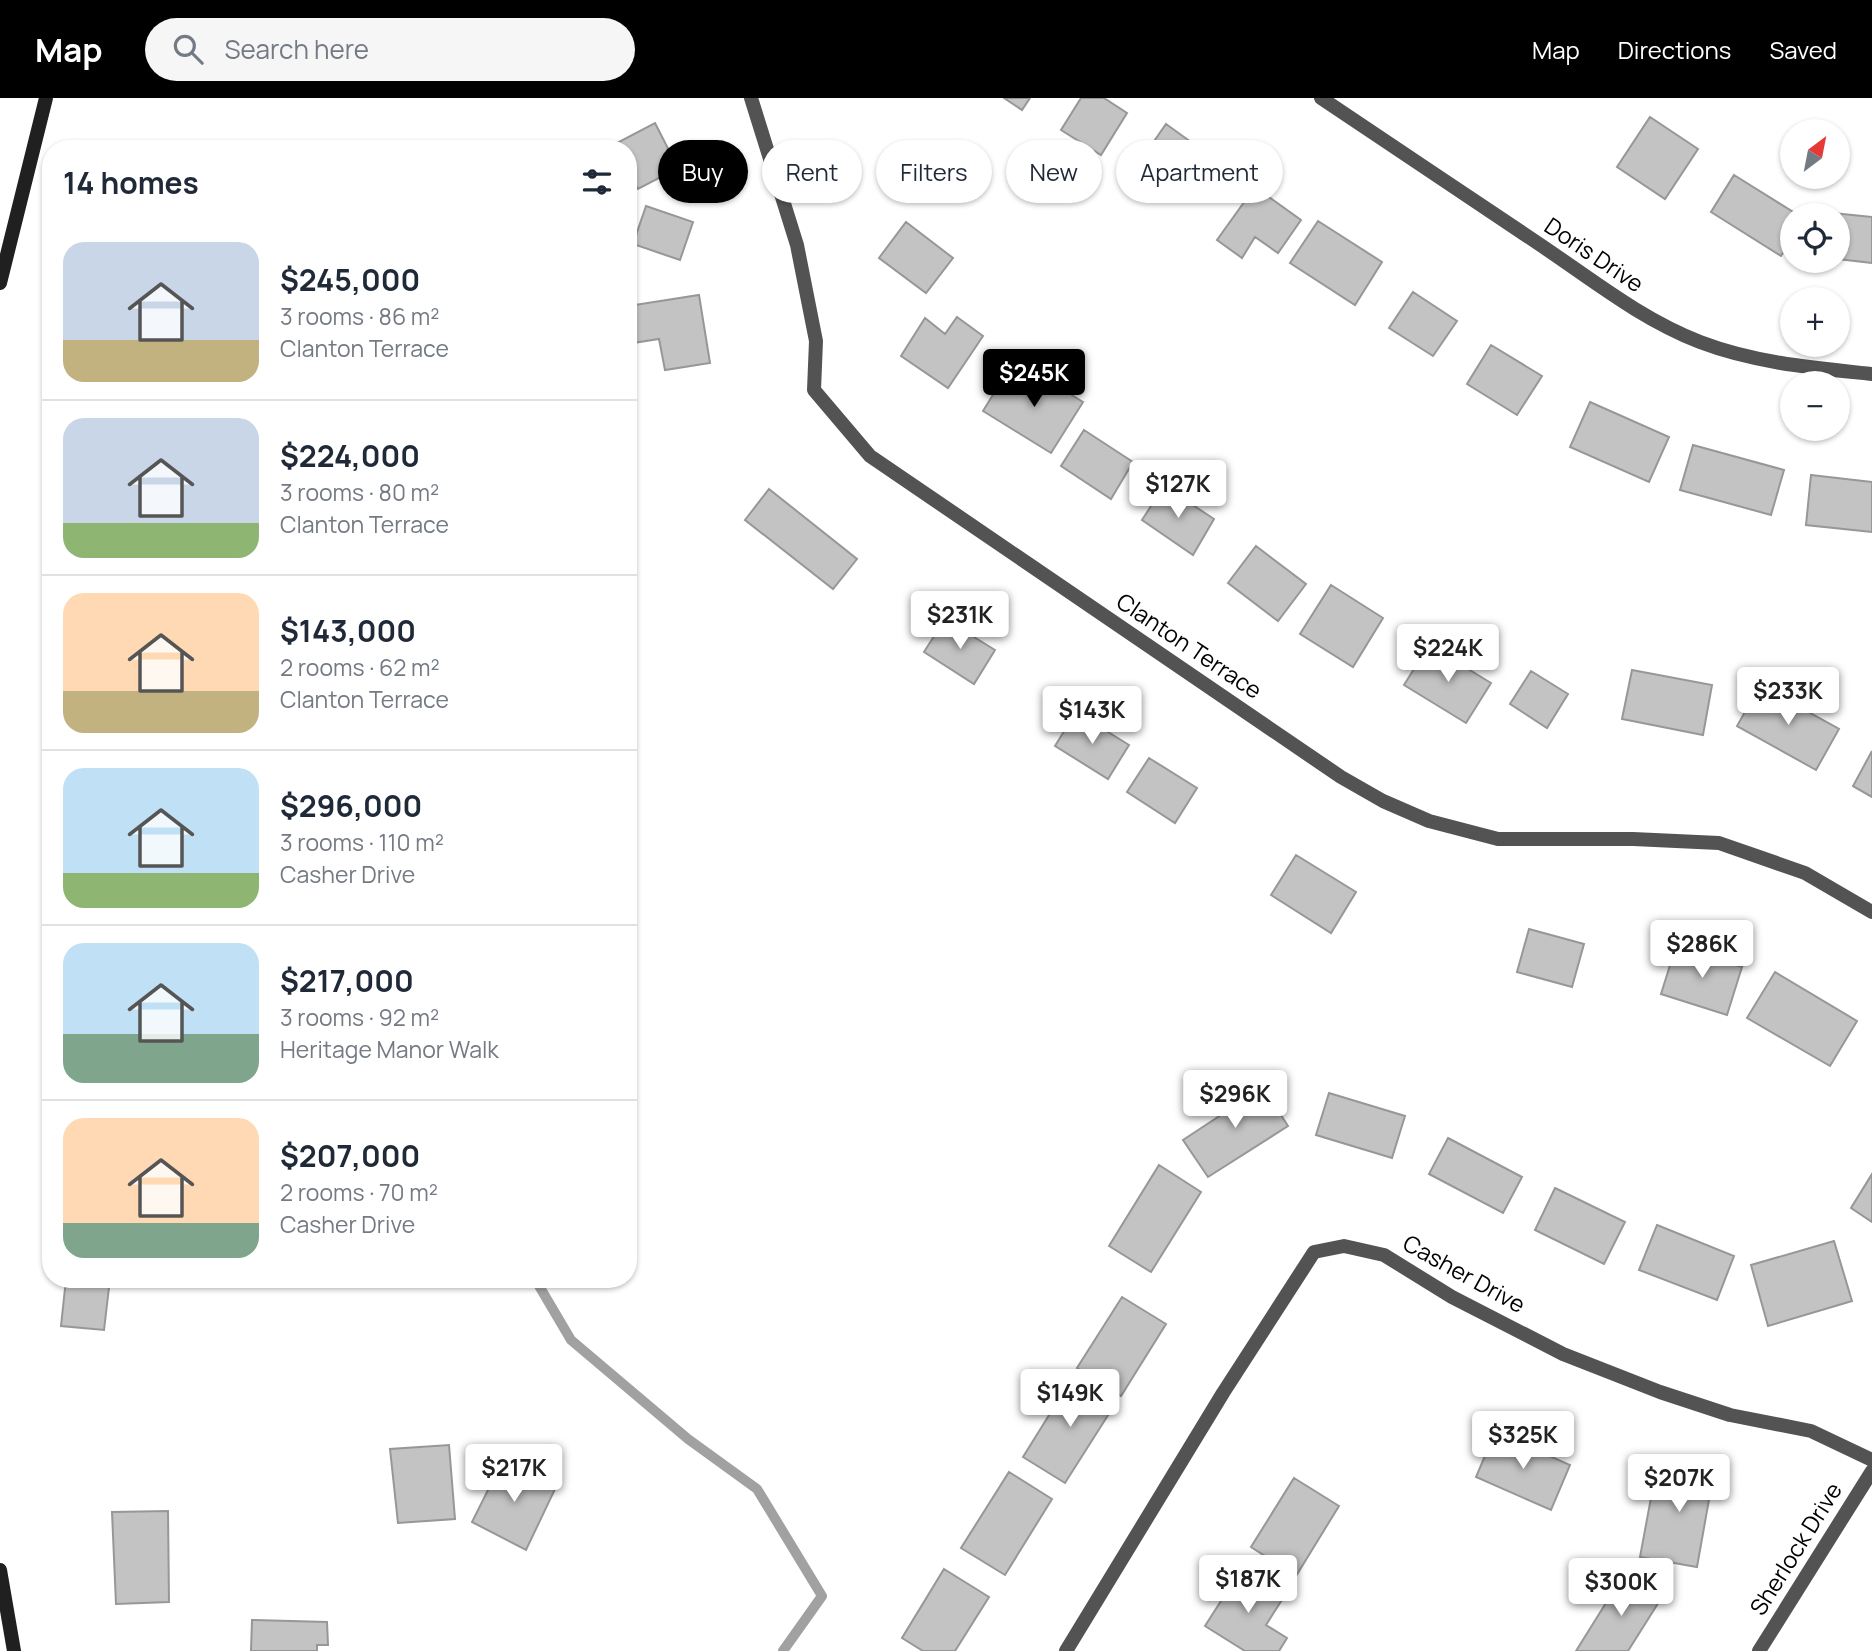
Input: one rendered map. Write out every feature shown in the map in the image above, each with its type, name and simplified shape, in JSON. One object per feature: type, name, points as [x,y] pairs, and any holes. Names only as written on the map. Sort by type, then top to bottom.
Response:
[{"type":"main road","points":[[0,283],[46,98]]},
{"type":"main road","points":[[0,1570],[14,1651]]},
{"type":"street","name":"Clanton Terrace","points":[[751,98],[797,245],[816,341],[814,390],[870,456],[1340,777],[1384,801],[1429,821],[1498,839],[1633,839],[1719,843],[1805,873],[1872,912]]},
{"type":"street","name":"Doris Drive","points":[[1321,98],[1613,297],[1656,322],[1701,342],[1749,357],[1797,367],[1872,374]]},
{"type":"street","name":"Casher Drive","points":[[1066,1651],[1223,1393],[1314,1252],[1344,1245],[1384,1255],[1452,1297],[1563,1354],[1660,1392],[1730,1415],[1811,1431],[1872,1460]]},
{"type":"street","name":"Sherlock Drive","points":[[1759,1651],[1872,1471]]},
{"type":"building","points":[[1004,98],[1030,98],[1022,110]]},
{"type":"building","points":[[1081,98],[1104,98],[1127,113],[1102,153],[1102,140],[1077,140],[1061,130]]},
{"type":"building","points":[[1650,117],[1698,149],[1665,199],[1617,167]]},
{"type":"building","points":[[655,123],[664,140],[658,140],[658,178],[638,189],[637,187],[637,140],[623,140]]},
{"type":"building","points":[[1166,124],[1188,140],[1155,140]]},
{"type":"building","points":[[1734,175],[1780,204],[1780,255],[1711,212]]},
{"type":"building","points":[[1244,203],[1277,203],[1301,220],[1278,253],[1255,237],[1242,258],[1217,240]]},
{"type":"building","points":[[646,206],[693,222],[680,260],[637,245],[637,232]]},
{"type":"building","points":[[1850,215],[1872,217],[1872,263],[1850,260]]},
{"type":"building","points":[[1318,221],[1382,262],[1355,305],[1290,263]]},
{"type":"building","points":[[906,222],[953,258],[926,293],[879,258]]},
{"type":"building","points":[[1413,292],[1457,321],[1433,356],[1389,328]]},
{"type":"building","points":[[699,295],[710,363],[665,370],[659,339],[637,342],[637,305]]},
{"type":"building","points":[[957,317],[983,336],[948,388],[901,356],[925,318],[945,334]]},
{"type":"building","points":[[1491,345],[1542,376],[1517,415],[1467,384]]},
{"type":"building","points":[[1028,368],[1083,402],[1051,453],[983,411],[1006,374],[1019,383]]},
{"type":"building","points":[[1590,402],[1669,437],[1649,482],[1570,447]]},
{"type":"building","points":[[1084,430],[1133,462],[1111,499],[1061,466]]},
{"type":"building","points":[[1693,445],[1784,470],[1771,515],[1680,490]]},
{"type":"building","points":[[1811,475],[1872,482],[1872,532],[1806,525]]},
{"type":"building","points":[[1164,486],[1214,519],[1193,555],[1142,520]]},
{"type":"building","points":[[769,489],[857,559],[833,589],[745,520]]},
{"type":"building","points":[[1256,546],[1306,584],[1278,621],[1228,583]]},
{"type":"building","points":[[1331,585],[1383,618],[1353,667],[1300,634]]},
{"type":"building","points":[[945,619],[995,650],[974,684],[924,652]]},
{"type":"building","points":[[1429,645],[1491,683],[1466,723],[1404,685]]},
{"type":"building","points":[[1632,670],[1712,685],[1703,735],[1622,719]]},
{"type":"building","points":[[1531,671],[1568,694],[1547,728],[1510,704]]},
{"type":"building","points":[[1760,685],[1839,729],[1816,770],[1737,726]]},
{"type":"building","points":[[1076,712],[1129,745],[1108,779],[1055,746]]},
{"type":"building","points":[[1872,751],[1872,797],[1853,786]]},
{"type":"building","points":[[1149,758],[1197,788],[1175,823],[1127,792]]},
{"type":"building","points":[[1296,855],[1356,892],[1331,933],[1271,895]]},
{"type":"building","points":[[1529,929],[1584,944],[1572,987],[1517,972]]},
{"type":"building","points":[[1676,946],[1742,967],[1727,1015],[1661,994]]},
{"type":"building","points":[[1775,972],[1857,1021],[1830,1066],[1747,1018]]},
{"type":"building","points":[[1231,1085],[1243,1102],[1264,1089],[1288,1126],[1208,1177],[1183,1140],[1227,1111],[1216,1095]]},
{"type":"building","points":[[1329,1093],[1405,1116],[1392,1158],[1316,1135]]},
{"type":"building","points":[[1448,1138],[1522,1177],[1503,1213],[1429,1174]]},
{"type":"building","points":[[1159,1165],[1201,1192],[1151,1272],[1109,1246]]},
{"type":"building","points":[[1872,1174],[1872,1222],[1851,1208]]},
{"type":"building","points":[[1555,1188],[1625,1222],[1604,1264],[1535,1230]]},
{"type":"building","points":[[1657,1225],[1734,1256],[1717,1300],[1639,1270]]},
{"type":"building","points":[[1834,1241],[1852,1301],[1768,1326],[1751,1265]]},
{"type":"building","points":[[65,1288],[109,1288],[104,1330],[61,1326]]},
{"type":"building","points":[[1122,1297],[1166,1324],[1121,1396],[1077,1368]]},
{"type":"building","points":[[1074,1375],[1117,1401],[1065,1483],[1023,1457]]},
{"type":"building","points":[[1495,1432],[1570,1465],[1551,1510],[1476,1477]]},
{"type":"building","points":[[449,1445],[455,1519],[398,1523],[390,1449]]},
{"type":"building","points":[[1668,1457],[1715,1466],[1697,1567],[1640,1557],[1653,1487],[1662,1489]]},
{"type":"building","points":[[504,1458],[556,1487],[526,1550],[472,1522]]},
{"type":"building","points":[[1009,1472],[1052,1499],[1005,1575],[961,1548]]},
{"type":"building","points":[[1294,1478],[1339,1506],[1296,1576],[1251,1547]]},
{"type":"building","points":[[168,1511],[169,1602],[116,1604],[112,1512]]},
{"type":"building","points":[[1242,1568],[1285,1595],[1266,1625],[1287,1638],[1279,1651],[1245,1651],[1205,1626]]},
{"type":"building","points":[[944,1569],[989,1597],[955,1651],[923,1651],[902,1638]]},
{"type":"building","points":[[1624,1574],[1662,1597],[1628,1651],[1576,1651]]},
{"type":"building","points":[[252,1620],[327,1622],[328,1645],[317,1645],[317,1651],[251,1651]]},
{"type":"waterway","points":[[540,1288],[571,1340],[688,1439],[757,1489],[822,1596],[783,1651]]}]
